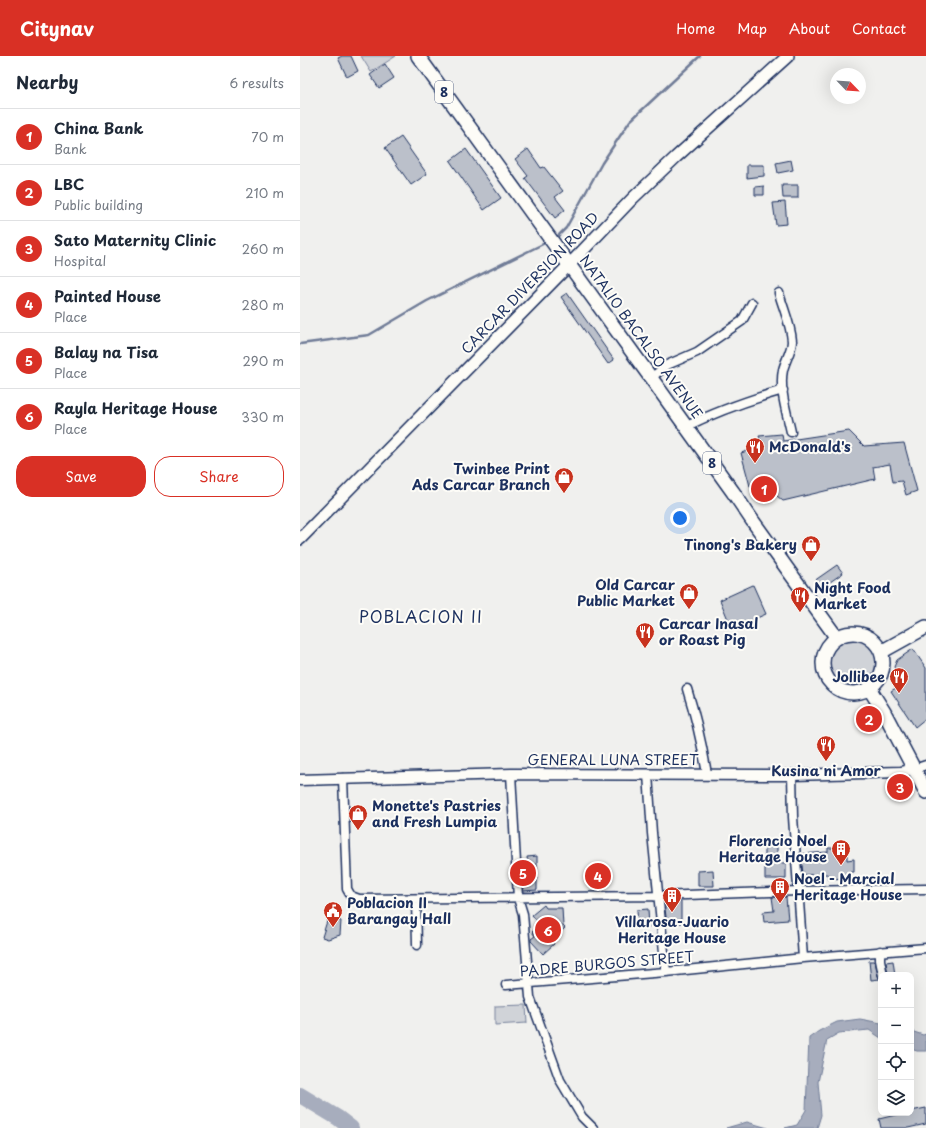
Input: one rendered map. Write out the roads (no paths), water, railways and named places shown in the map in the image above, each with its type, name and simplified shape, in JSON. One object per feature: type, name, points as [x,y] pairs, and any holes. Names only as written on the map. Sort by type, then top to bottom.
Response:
[{"type":"highway","name":"NATALIO BACALSO AVENUE","points":[[418,56],[837,638]]},
{"type":"highway","points":[[882,652],[926,627]]},
{"type":"highway","points":[[854,632],[863,634],[871,638],[882,652],[884,662],[882,672],[877,681],[869,688],[854,693],[847,692],[840,690],[828,679],[823,664],[826,649],[831,642],[845,634],[854,632]]},
{"type":"highway","points":[[869,688],[920,767],[926,792]]},
{"type":"main road","name":"CARCAR DIVERSION ROAD","points":[[300,538],[633,198],[676,156],[788,56]]},
{"type":"street","points":[[779,293],[790,329],[792,342],[783,371],[783,390],[791,432]]},
{"type":"street","points":[[651,378],[667,365],[697,352],[742,321],[752,303]]},
{"type":"street","points":[[685,427],[742,402],[783,390]]},
{"type":"street","points":[[687,689],[696,714],[707,774]]},
{"type":"street","name":"GENERAL LUNA STREET","points":[[300,780],[511,774],[792,775],[901,772],[920,767]]},
{"type":"street","points":[[511,774],[518,898],[523,914],[530,997],[560,1080],[582,1117],[593,1128]]},
{"type":"street","points":[[648,774],[652,833],[666,972]]},
{"type":"street","points":[[792,775],[803,958]]},
{"type":"street","points":[[343,778],[347,889],[351,896],[359,899],[659,896],[798,891],[926,889]]},
{"type":"street","points":[[416,899],[417,946]]},
{"type":"street","name":"PADRE BURGOS STREET","points":[[506,985],[926,948]]},
{"type":"street","points":[[880,951],[882,972]]},
{"type":"water","points":[[860,1019],[878,1022],[878,1036],[869,1030],[839,1033],[827,1040],[818,1082],[821,1115],[817,1128],[785,1128],[797,1125],[806,1110],[809,1038],[837,1022]]},
{"type":"water","points":[[914,1032],[923,1035],[926,1034],[926,1051],[914,1050]]},
{"type":"water","points":[[747,1122],[768,1128],[726,1128]]},
{"type":"waterway","points":[[555,239],[566,228],[602,163],[630,121],[700,56]]},
{"type":"waterway","points":[[300,344],[369,335],[427,301],[547,242]]},
{"type":"waterway","points":[[300,1095],[338,1118],[351,1128]]},
{"type":"place","name":"McDonald's","points":[[755,464]]},
{"type":"place","name":"China Bank","points":[[764,489]]},
{"type":"place","name":"Twinbee Print Ads Carcar Branch","points":[[564,494]]},
{"type":"place","name":"Tinong's Bakery","points":[[811,562]]},
{"type":"place","name":"Old Carcar Public Market","points":[[689,610]]},
{"type":"place","name":"Night Food Market","points":[[800,613]]},
{"type":"place","name":"Carcar Inasal or Roast Pig","points":[[645,649]]},
{"type":"place","name":"Jollibee","points":[[899,694]]},
{"type":"place","name":"LBC","points":[[869,719]]},
{"type":"place","name":"Kusina ni Amor","points":[[826,762]]},
{"type":"place","name":"Sato Maternity Clinic","points":[[900,787]]},
{"type":"place","name":"Monette's Pastries and Fresh Lumpia","points":[[358,831]]},
{"type":"place","name":"Florencio Noel Heritage House","points":[[841,866]]},
{"type":"place","name":"Balay na Tisa","points":[[523,873]]},
{"type":"place","name":"Painted House","points":[[598,876]]},
{"type":"place","name":"Noel - Marcial Heritage House","points":[[780,904]]},
{"type":"place","name":"Villarosa-Juario Heritage House","points":[[672,913]]},
{"type":"place","name":"Poblacion II Barangay Hall","points":[[333,928]]},
{"type":"place","name":"Rayla Heritage House","points":[[548,930]]},
{"type":"district","name":"POBLACION II","points":[[421,617]]}]
